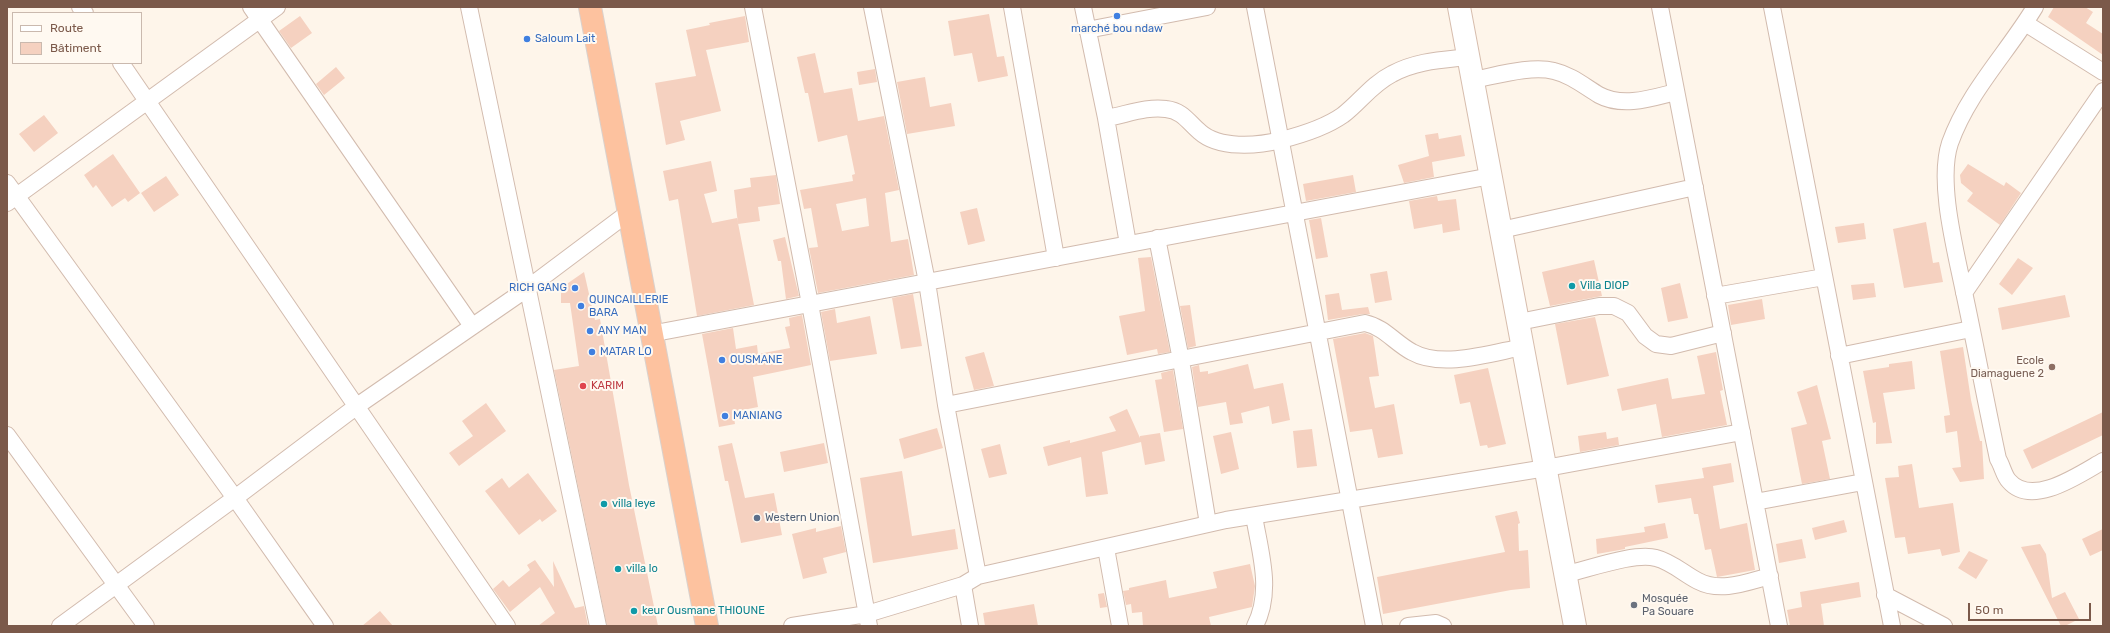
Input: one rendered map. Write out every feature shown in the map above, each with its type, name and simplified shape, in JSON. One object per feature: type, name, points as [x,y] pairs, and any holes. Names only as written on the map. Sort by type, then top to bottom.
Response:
[{"type":"highway","points":[[590,7],[650,334],[707,626]]},
{"type":"main road","points":[[1459,7],[1575,626]]},
{"type":"street","points":[[12,200],[148,100],[255,14],[278,7]]},
{"type":"street","points":[[469,7],[598,626]]},
{"type":"street","points":[[753,7],[810,304],[868,620]]},
{"type":"street","points":[[872,7],[927,282],[946,405],[978,576]]},
{"type":"street","points":[[1012,7],[1056,258]]},
{"type":"street","points":[[1083,7],[1106,118],[1128,244]]},
{"type":"street","points":[[1087,30],[1207,7]]},
{"type":"street","points":[[1255,7],[1374,626]]},
{"type":"street","points":[[1660,7],[1779,626]]},
{"type":"street","points":[[1772,7],[1892,626]]},
{"type":"street","points":[[2035,7],[1959,122],[1947,156],[1946,184],[1956,257],[1998,459],[2009,481],[2023,490],[2040,491],[2058,486],[2103,461]]},
{"type":"street","points":[[255,14],[472,326]]},
{"type":"street","points":[[2025,23],[2103,72]]},
{"type":"street","points":[[1106,118],[1152,109],[1166,109],[1182,113],[1200,133],[1214,142],[1232,145],[1280,140],[1322,126],[1343,115],[1366,92],[1391,74],[1420,62],[1468,57]]},
{"type":"street","points":[[122,64],[148,100],[507,626]]},
{"type":"street","points":[[1472,80],[1529,70],[1553,70],[1575,79],[1601,96],[1624,102],[1647,100],[1676,92]]},
{"type":"street","points":[[1964,293],[2103,91]]},
{"type":"street","points":[[650,334],[1491,176]]},
{"type":"street","points":[[7,183],[12,200],[235,498],[325,626]]},
{"type":"street","points":[[1501,230],[1694,187]]},
{"type":"street","points":[[60,626],[235,498],[357,406],[528,288],[628,214]]},
{"type":"street","points":[[1157,238],[1181,360],[1208,524]]},
{"type":"street","points":[[1716,296],[1824,277]]},
{"type":"street","points":[[1519,322],[1600,306],[1614,306],[1628,313],[1646,336],[1656,344],[1671,346],[1723,333]]},
{"type":"street","points":[[946,405],[1365,324],[1376,326],[1411,352],[1426,358],[1441,360],[1523,347]]},
{"type":"street","points":[[1839,356],[1971,329]]},
{"type":"street","points":[[792,626],[868,620],[962,585],[978,576],[1208,524],[1546,468],[1742,432]]},
{"type":"street","points":[[7,435],[146,626]]},
{"type":"street","points":[[1755,502],[1863,482]]},
{"type":"street","points":[[1254,516],[1266,584],[1263,605],[1255,626]]},
{"type":"street","points":[[1106,548],[1120,626]]},
{"type":"street","points":[[1566,574],[1640,556],[1656,558],[1670,564],[1699,582],[1713,586],[1731,586],[1770,576]]},
{"type":"street","points":[[962,585],[970,626]]},
{"type":"street","points":[[1885,595],[1944,626]]},
{"type":"street","points":[[1408,626],[1436,623],[1443,626]]},
{"type":"building","points":[[2054,7],[2085,7],[2093,12],[2086,23],[2103,34],[2103,55],[2048,17]]},
{"type":"building","points":[[989,14],[997,57],[1004,56],[1008,76],[978,82],[972,53],[954,56],[948,21]]},
{"type":"building","points":[[300,16],[312,33],[291,48],[279,31]]},
{"type":"building","points":[[745,16],[749,42],[706,50],[721,111],[680,121],[685,140],[666,145],[655,83],[696,76],[686,30],[710,25],[709,23]]},
{"type":"building","points":[[815,53],[824,93],[852,88],[858,121],[884,116],[899,190],[885,193],[891,242],[908,239],[914,275],[818,293],[809,248],[818,247],[811,208],[804,209],[800,190],[853,181],[852,175],[855,174],[847,135],[818,142],[808,93],[805,93],[797,57]],"holes":[[[866,198],[869,226],[842,231],[836,204]]]},
{"type":"building","points":[[336,67],[345,78],[324,95],[316,84]]},
{"type":"building","points":[[875,69],[877,82],[859,85],[857,72]]},
{"type":"building","points":[[925,77],[930,107],[951,103],[955,126],[907,134],[897,82]]},
{"type":"building","points":[[44,115],[58,133],[34,152],[19,134]]},
{"type":"building","points":[[1438,133],[1439,139],[1461,135],[1465,156],[1432,162],[1434,177],[1404,183],[1398,165],[1429,156],[1425,135]]},
{"type":"building","points":[[113,154],[140,193],[128,202],[125,198],[112,207],[96,185],[93,188],[84,175]]},
{"type":"building","points":[[711,161],[717,191],[704,194],[712,223],[737,218],[754,305],[697,316],[678,199],[669,201],[663,171]]},
{"type":"building","points":[[1968,164],[2004,186],[2006,182],[2021,193],[2000,225],[1967,201],[1973,193],[1961,183],[1960,175]]},
{"type":"building","points":[[776,175],[780,204],[758,207],[760,221],[738,224],[734,190],[751,187],[750,178]]},
{"type":"building","points":[[1353,175],[1356,192],[1306,201],[1303,184]]},
{"type":"building","points":[[166,176],[179,195],[154,212],[141,193]]},
{"type":"building","points":[[1437,196],[1438,201],[1456,199],[1460,230],[1443,233],[1442,224],[1414,229],[1409,201]]},
{"type":"building","points":[[977,208],[985,241],[968,245],[960,212]]},
{"type":"building","points":[[1321,218],[1328,257],[1316,259],[1309,220]]},
{"type":"building","points":[[1926,222],[1933,263],[1939,262],[1943,282],[1904,288],[1893,229]]},
{"type":"building","points":[[1864,223],[1866,239],[1838,243],[1835,227]]},
{"type":"building","points":[[785,237],[799,296],[786,299],[781,261],[778,261],[773,240]]},
{"type":"building","points":[[1151,257],[1170,352],[1158,354],[1157,349],[1127,355],[1119,316],[1145,311],[1138,258]]},
{"type":"building","points":[[2018,258],[2033,268],[2012,295],[1999,284]]},
{"type":"building","name":"Villa DIOP","points":[[1594,260],[1602,296],[1550,306],[1542,272]]},
{"type":"building","points":[[1387,271],[1392,300],[1375,303],[1370,274]]},
{"type":"building","points":[[584,272],[595,320],[600,319],[629,485],[658,626],[607,626],[554,370],[579,366],[570,303],[561,303],[561,288]]},
{"type":"building","points":[[1680,283],[1688,318],[1668,322],[1661,288]]},
{"type":"building","points":[[1874,283],[1876,297],[1853,300],[1851,285]]},
{"type":"building","points":[[1339,293],[1342,310],[1368,307],[1370,314],[1328,320],[1325,295]]},
{"type":"building","points":[[913,294],[922,346],[901,349],[892,298]]},
{"type":"building","points":[[2065,295],[2070,317],[2002,330],[1998,308]]},
{"type":"building","points":[[1762,299],[1765,319],[1731,325],[1728,305]]},
{"type":"building","points":[[1190,305],[1196,346],[1188,348],[1180,306]]},
{"type":"building","points":[[835,309],[837,323],[870,316],[877,354],[830,361],[821,312]]},
{"type":"building","points":[[802,315],[811,365],[753,377],[758,407],[733,412],[735,424],[719,427],[702,334],[733,328],[736,349],[757,345],[758,354],[790,348],[785,327],[790,326],[789,318]]},
{"type":"building","points":[[1595,317],[1609,376],[1567,385],[1555,324]]},
{"type":"building","points":[[1365,333],[1373,336],[1379,376],[1369,377],[1375,408],[1394,404],[1403,454],[1378,458],[1372,429],[1350,432],[1333,339]]},
{"type":"building","points":[[1963,347],[1971,400],[1980,441],[1982,441],[1984,479],[1960,482],[1952,468],[1961,467],[1957,431],[1946,433],[1944,416],[1950,415],[1940,351]]},
{"type":"building","points":[[984,352],[994,386],[974,390],[965,357]]},
{"type":"building","points":[[1716,352],[1723,390],[1720,391],[1727,425],[1662,437],[1656,404],[1622,411],[1617,389],[1668,378],[1672,399],[1705,394],[1697,356]]},
{"type":"building","points":[[1912,361],[1915,389],[1883,393],[1892,443],[1876,444],[1876,422],[1873,423],[1863,371],[1889,367],[1889,364]]},
{"type":"building","points":[[1248,364],[1254,389],[1283,383],[1290,420],[1272,424],[1269,406],[1241,413],[1243,423],[1230,425],[1226,402],[1198,407],[1192,367],[1199,365],[1200,372],[1208,371],[1208,374]]},
{"type":"building","points":[[1488,368],[1506,444],[1488,448],[1487,445],[1480,446],[1470,402],[1460,404],[1454,375]]},
{"type":"building","points":[[1173,370],[1183,429],[1164,432],[1155,380],[1162,379],[1161,373]]},
{"type":"building","points":[[1817,385],[1831,439],[1822,441],[1830,479],[1802,484],[1791,428],[1807,424],[1797,392]]},
{"type":"building","points":[[486,403],[506,431],[459,466],[449,453],[473,436],[462,421]]},
{"type":"building","points":[[1127,409],[1140,438],[1140,436],[1160,433],[1165,461],[1145,465],[1141,442],[1102,452],[1108,494],[1086,497],[1081,457],[1048,466],[1043,447],[1070,440],[1070,443],[1116,431],[1109,417]]},
{"type":"building","points":[[2103,412],[2103,435],[2032,469],[2023,450]]},
{"type":"building","points":[[937,428],[943,448],[904,459],[899,439]]},
{"type":"building","points":[[1312,429],[1317,466],[1297,468],[1293,431]]},
{"type":"building","points":[[1231,432],[1239,469],[1221,474],[1213,436]]},
{"type":"building","points":[[1606,432],[1607,439],[1618,437],[1619,445],[1580,452],[1578,436]]},
{"type":"building","points":[[732,443],[745,498],[774,493],[782,535],[741,543],[728,481],[725,481],[718,446]]},
{"type":"building","points":[[824,443],[828,463],[784,472],[780,452]]},
{"type":"building","points":[[1000,444],[1007,474],[989,478],[981,449]]},
{"type":"building","points":[[1731,463],[1734,482],[1713,486],[1720,529],[1747,523],[1755,570],[1717,577],[1711,549],[1705,550],[1698,514],[1694,514],[1691,498],[1658,503],[1655,485],[1704,478],[1702,468]]},
{"type":"building","points":[[1912,464],[1919,508],[1953,503],[1960,552],[1942,556],[1940,549],[1908,554],[1905,537],[1895,538],[1885,478],[1899,477],[1898,466]]},
{"type":"building","points":[[902,471],[912,536],[955,529],[958,549],[873,563],[860,478]]},
{"type":"building","points":[[528,473],[557,511],[542,522],[540,519],[519,535],[485,491],[502,478],[509,488]]},
{"type":"building","points":[[1517,511],[1520,523],[1518,524],[1519,551],[1528,550],[1530,588],[1511,590],[1383,614],[1377,577],[1505,552],[1495,516]]},
{"type":"building","points":[[1844,520],[1847,532],[1815,540],[1812,528]]},
{"type":"building","points":[[1665,523],[1668,538],[1625,547],[1625,549],[1597,554],[1596,539],[1645,532],[1644,527]]},
{"type":"building","points":[[841,526],[846,552],[823,558],[827,573],[803,579],[792,534],[816,528],[816,532]]},
{"type":"building","points":[[2103,529],[2103,550],[2090,556],[2082,539]]},
{"type":"building","points":[[1802,539],[1806,558],[1779,563],[1776,544]]},
{"type":"building","points":[[2040,544],[2046,554],[2052,598],[2065,592],[2079,619],[2065,626],[2061,626],[2021,547]]},
{"type":"building","points":[[1969,551],[1988,560],[1976,579],[1958,568]]},
{"type":"building","points":[[535,560],[554,587],[553,561],[575,608],[584,606],[588,626],[538,626],[555,613],[540,587],[510,612],[493,589],[503,580],[509,587],[530,570],[527,565]]},
{"type":"building","points":[[1250,564],[1255,586],[1252,607],[1209,617],[1211,626],[1143,626],[1142,612],[1132,613],[1131,604],[1126,605],[1123,591],[1129,590],[1129,588],[1166,580],[1169,598],[1217,588],[1213,572]]},
{"type":"building","points":[[1859,582],[1861,597],[1821,604],[1824,626],[1790,626],[1787,610],[1802,607],[1800,592]]},
{"type":"building","points":[[1104,593],[1107,607],[1100,608],[1098,594]]},
{"type":"building","points":[[1034,604],[1038,626],[985,626],[983,613]]},
{"type":"building","points":[[380,611],[393,626],[362,626]]},
{"type":"place","name":"marché bou ndaw","points":[[1117,16]]},
{"type":"place","name":"Saloum Lait","points":[[527,39]]},
{"type":"place","name":"Villa DIOP","points":[[1572,286]]},
{"type":"place","name":"RICH GANG","points":[[575,288]]},
{"type":"place","name":"QUINCAILLERIE BARA","points":[[581,306]]},
{"type":"place","name":"ANY MAN","points":[[590,331]]},
{"type":"place","name":"MATAR LO","points":[[592,352]]},
{"type":"place","name":"OUSMANE","points":[[722,360]]},
{"type":"place","name":"Ecole Diamaguene 2","points":[[2052,367]]},
{"type":"place","name":"KARIM","points":[[583,386]]},
{"type":"place","name":"MANIANG","points":[[725,416]]},
{"type":"place","name":"villa leye","points":[[604,504]]},
{"type":"place","name":"Western Union","points":[[757,518]]},
{"type":"place","name":"villa lo","points":[[618,569]]},
{"type":"place","name":"Mosquée Pa Souare","points":[[1634,605]]},
{"type":"place","name":"keur Ousmane THIOUNE","points":[[634,611]]}]
